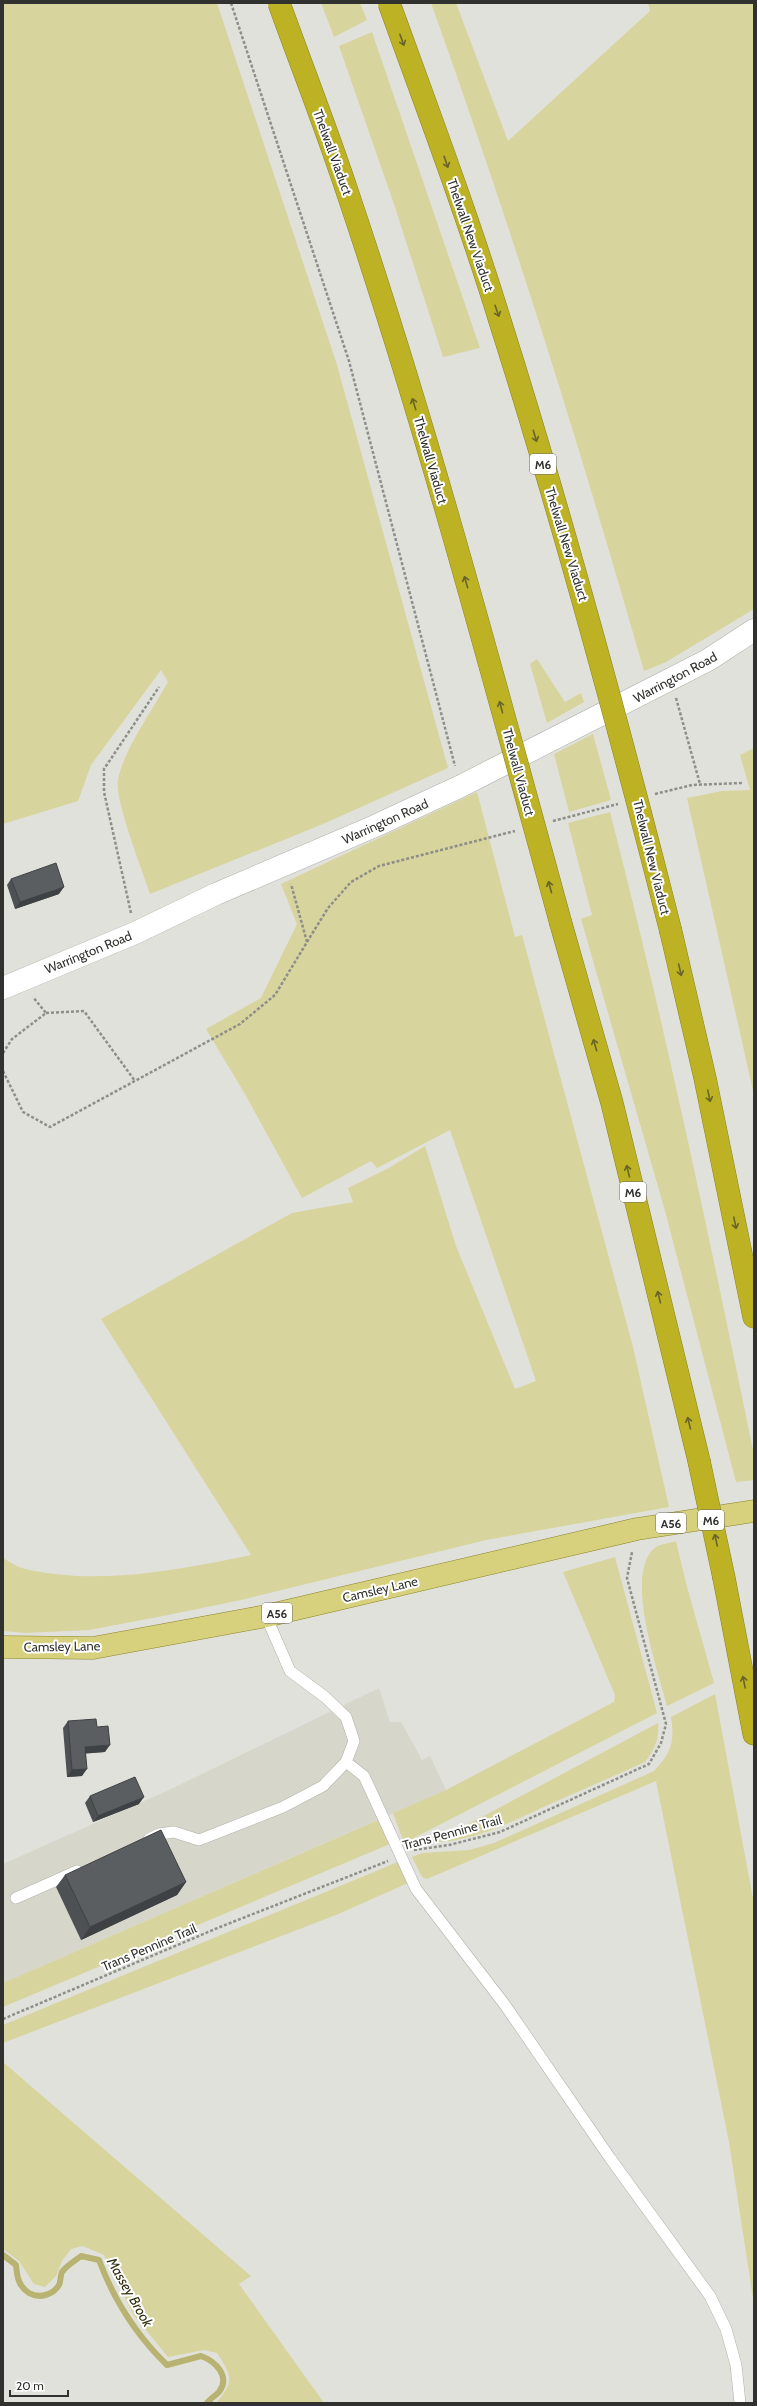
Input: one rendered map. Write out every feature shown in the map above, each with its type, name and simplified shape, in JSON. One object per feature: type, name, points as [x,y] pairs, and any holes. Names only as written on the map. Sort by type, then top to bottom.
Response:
[{"type":"highway","name":"Thelwall Viaduct","points":[[279,3],[348,194],[420,422],[485,648],[612,1103],[699,1461],[724,1578],[754,1734]]},
{"type":"highway","name":"Thelwall New Viaduct","points":[[388,3],[437,136],[502,327],[583,596],[671,932],[705,1078],[754,1317]]},
{"type":"main road","name":"Camsley Lane","points":[[3,1647],[93,1648],[266,1616],[623,1532],[754,1511]]},
{"type":"street","name":"Warrington Road","points":[[12,983],[135,932],[216,894],[286,865],[461,786],[708,660],[754,630]]},
{"type":"lane","points":[[138,1844],[160,1834],[174,1832],[199,1840],[276,1810],[323,1786],[346,1762],[354,1741],[346,1717],[325,1698],[290,1671],[266,1616]]},
{"type":"lane","points":[[346,1762],[364,1776],[416,1889],[505,2005],[610,2158],[710,2296],[726,2329],[734,2358],[740,2403]]},
{"type":"lane","points":[[16,1898],[88,1866]]},
{"type":"path","points":[[231,3],[349,361],[461,786]]},
{"type":"path","points":[[670,680],[700,784]]},
{"type":"path","points":[[135,932],[104,792],[104,769],[159,687]]},
{"type":"path","points":[[654,795],[700,784],[742,782]]},
{"type":"path","points":[[547,822],[623,802]]},
{"type":"path","points":[[3,1071],[23,1112],[50,1127],[240,1024],[275,995],[328,908],[351,882],[380,866],[517,830]]},
{"type":"path","points":[[286,865],[306,942]]},
{"type":"path","points":[[12,983],[46,1013]]},
{"type":"path","points":[[3,1052],[12,1039],[46,1013],[84,1011],[135,1081]]},
{"type":"path","name":"Trans Pennine Trail","points":[[3,2019],[220,1927],[412,1851],[449,1845],[500,1832],[649,1764],[661,1743],[666,1724],[627,1578],[630,1555],[636,1546]]},
{"type":"shaded area","points":[[3,3],[217,3],[337,365],[448,768],[323,824],[150,894],[120,803],[118,780],[132,743],[168,682],[161,670],[91,765],[78,801],[3,824]]},
{"type":"shaded area","points":[[321,3],[360,3],[367,20],[334,37]]},
{"type":"shaded area","points":[[431,3],[456,3],[508,141],[650,11],[648,3],[754,3],[754,609],[666,662],[644,671],[595,503],[543,336],[489,169]]},
{"type":"shaded area","points":[[372,32],[480,348],[443,357],[394,204],[339,46]]},
{"type":"shaded area","points":[[537,659],[565,702],[581,693],[584,702],[547,723],[530,664]]},
{"type":"shaded area","points":[[593,734],[611,800],[569,812],[554,754]]},
{"type":"shaded area","points":[[754,748],[754,1095],[687,798],[722,791],[750,790],[740,755]]},
{"type":"shaded area","points":[[477,792],[515,937],[522,935],[633,1347],[669,1507],[486,1540],[241,1600],[89,1630],[26,1633],[3,1631],[3,1558],[25,1569],[53,1574],[110,1576],[167,1571],[251,1555],[101,1319],[292,1213],[353,1202],[348,1188],[387,1169],[425,1146],[456,1246],[515,1389],[536,1381],[450,1130],[377,1168],[371,1161],[302,1198],[245,1094],[206,1029],[261,998],[297,924],[281,884]]},
{"type":"shaded area","points":[[610,812],[650,972],[704,1213],[754,1455],[754,1480],[736,1482],[665,1211],[581,919],[592,915],[568,823]]},
{"type":"shaded area","points":[[676,1541],[714,1683],[667,1706],[646,1624],[642,1599],[642,1577],[646,1559],[656,1547]]},
{"type":"shaded area","points":[[615,1557],[657,1713],[404,1843],[393,1813],[446,1790],[614,1702],[615,1695],[563,1572]]},
{"type":"shaded area","points":[[379,1688],[390,1722],[401,1722],[422,1760],[430,1756],[446,1790],[3,1983],[3,1864],[169,1790]]},
{"type":"shaded area","points":[[715,1694],[754,1904],[754,2305],[729,2142],[656,1781],[427,1879],[422,1877],[412,1857],[422,1853],[469,1850],[494,1843],[654,1771],[668,1753],[670,1747],[672,1740],[671,1717]]},
{"type":"shaded area","points":[[658,1723],[656,1744],[645,1762],[520,1818],[474,1836],[442,1842],[426,1842],[463,1827]]},
{"type":"shaded area","points":[[378,1820],[390,1844],[3,2007],[3,1983]]},
{"type":"shaded area","points":[[398,1862],[408,1883],[336,1915],[3,2043],[3,2025]]},
{"type":"shaded area","points":[[3,2062],[251,2276],[239,2284],[324,2403],[216,2403],[229,2384],[226,2367],[217,2353],[204,2350],[168,2357],[133,2314],[104,2255],[83,2246],[71,2249],[62,2261],[56,2276],[45,2287],[34,2284],[19,2261],[3,2249]]},
{"type":"building","points":[[56,863],[64,887],[20,902],[11,879]]},
{"type":"building","points":[[96,1719],[97,1727],[108,1726],[110,1745],[85,1747],[87,1769],[72,1770],[68,1721]]},
{"type":"building","points":[[135,1777],[144,1797],[98,1816],[90,1796]]},
{"type":"building","points":[[161,1830],[186,1882],[90,1927],[65,1875]]},
{"type":"waterway","name":"Massey Brook","points":[[3,2255],[16,2265],[18,2277],[22,2287],[29,2293],[37,2296],[50,2294],[59,2285],[62,2272],[68,2265],[81,2256],[99,2260],[105,2275],[127,2317],[136,2330],[167,2365],[201,2356],[211,2361],[220,2370],[223,2380],[222,2386],[219,2392],[207,2403]]}]
